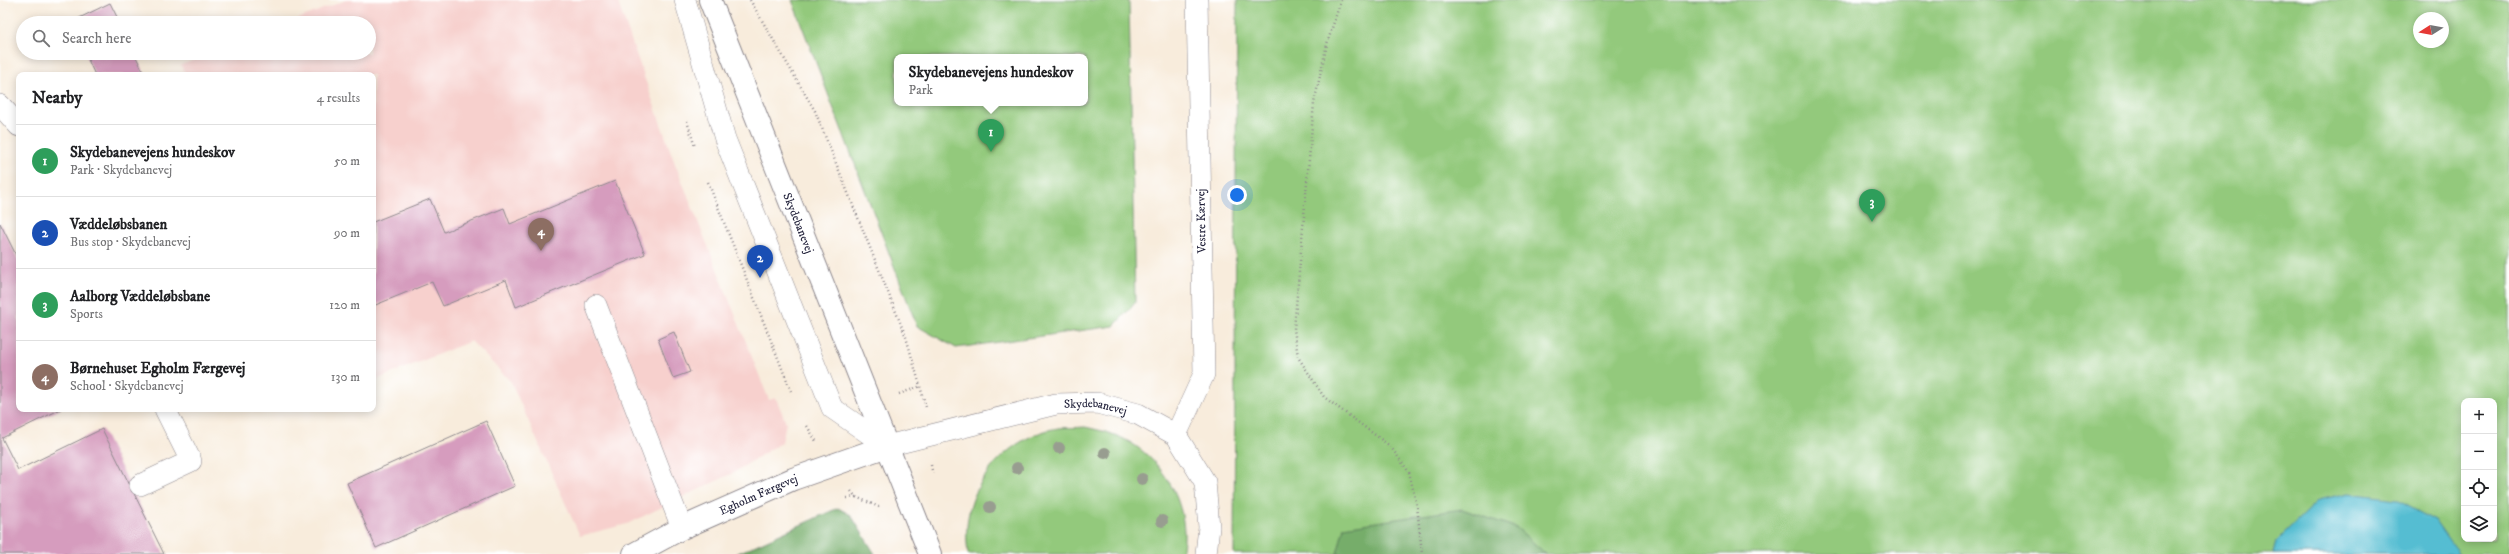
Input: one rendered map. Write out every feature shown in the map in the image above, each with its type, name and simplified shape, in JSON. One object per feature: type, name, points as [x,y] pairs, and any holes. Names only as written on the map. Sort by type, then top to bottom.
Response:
[{"type":"street","name":"Skydebanevej","points":[[710,0],[930,554]]},
{"type":"street","name":"Egholm Færgevej","points":[[634,554],[682,528],[792,479],[887,446]]},
{"type":"lane","points":[[685,0],[725,138],[832,408],[887,446]]},
{"type":"lane","name":"Vestre Kærvej","points":[[1176,435],[1204,374],[1197,0]]},
{"type":"lane","points":[[0,105],[16,123]]},
{"type":"lane","points":[[596,305],[682,528]]},
{"type":"lane","name":"Skydebanevej","points":[[887,446],[1063,404],[1097,403],[1138,414],[1176,435],[1205,482],[1209,527],[1206,554]]},
{"type":"lane","points":[[140,485],[191,461],[166,412]]},
{"type":"path","points":[[750,0],[815,111],[906,337],[926,402]]},
{"type":"path","points":[[1341,0],[1327,44],[1314,103],[1294,329],[1298,357],[1324,397],[1390,446],[1409,472],[1417,506],[1422,554]]},
{"type":"path","points":[[847,498],[856,497]]},
{"type":"shaded area","points":[[346,0],[617,0],[674,161],[769,400],[776,398],[786,423],[782,442],[733,473],[627,524],[580,536],[511,382],[471,341],[376,380],[376,72],[184,72],[181,65],[194,60],[376,60],[376,16],[306,16]]},
{"type":"green space","points":[[792,0],[1129,0],[1135,303],[1114,326],[956,348],[917,326]]},
{"type":"green space","points":[[1237,0],[2509,0],[2509,554],[1234,554]]},
{"type":"green space","points":[[1085,427],[1109,433],[1129,442],[1158,466],[1169,482],[1177,499],[1182,517],[1184,535],[1182,554],[968,554],[967,529],[970,509],[976,492],[996,462],[1009,450],[1024,440],[1041,432],[1058,428]]},
{"type":"green space","points":[[838,508],[851,515],[875,554],[736,554]]},
{"type":"green space","points":[[1462,509],[1517,528],[1546,554],[1337,554],[1344,527]]},
{"type":"water","points":[[2349,493],[2397,499],[2435,520],[2459,554],[2273,554],[2276,541],[2318,500]]},
{"type":"building","points":[[110,3],[116,16],[83,16]]},
{"type":"building","points":[[88,60],[138,60],[144,72],[94,72]]},
{"type":"building","points":[[615,181],[645,254],[516,307],[506,280],[443,306],[432,282],[376,305],[376,221],[430,199],[444,232],[504,208],[510,224]]},
{"type":"building","points":[[0,223],[16,255],[16,412],[55,412],[2,438],[18,470],[102,429],[164,554],[0,554]]},
{"type":"building","points":[[674,332],[690,372],[673,378],[658,339]]},
{"type":"building","points":[[486,421],[515,486],[376,548],[347,483]]},
{"type":"place","name":"Skydebanevejens hundeskov","points":[[991,152]]},
{"type":"place","name":"Aalborg Væddeløbsbane","points":[[1872,222]]},
{"type":"place","name":"Børnehuset Egholm Færgevej","points":[[541,251]]},
{"type":"place","name":"Væddeløbsbanen","points":[[760,278]]}]
